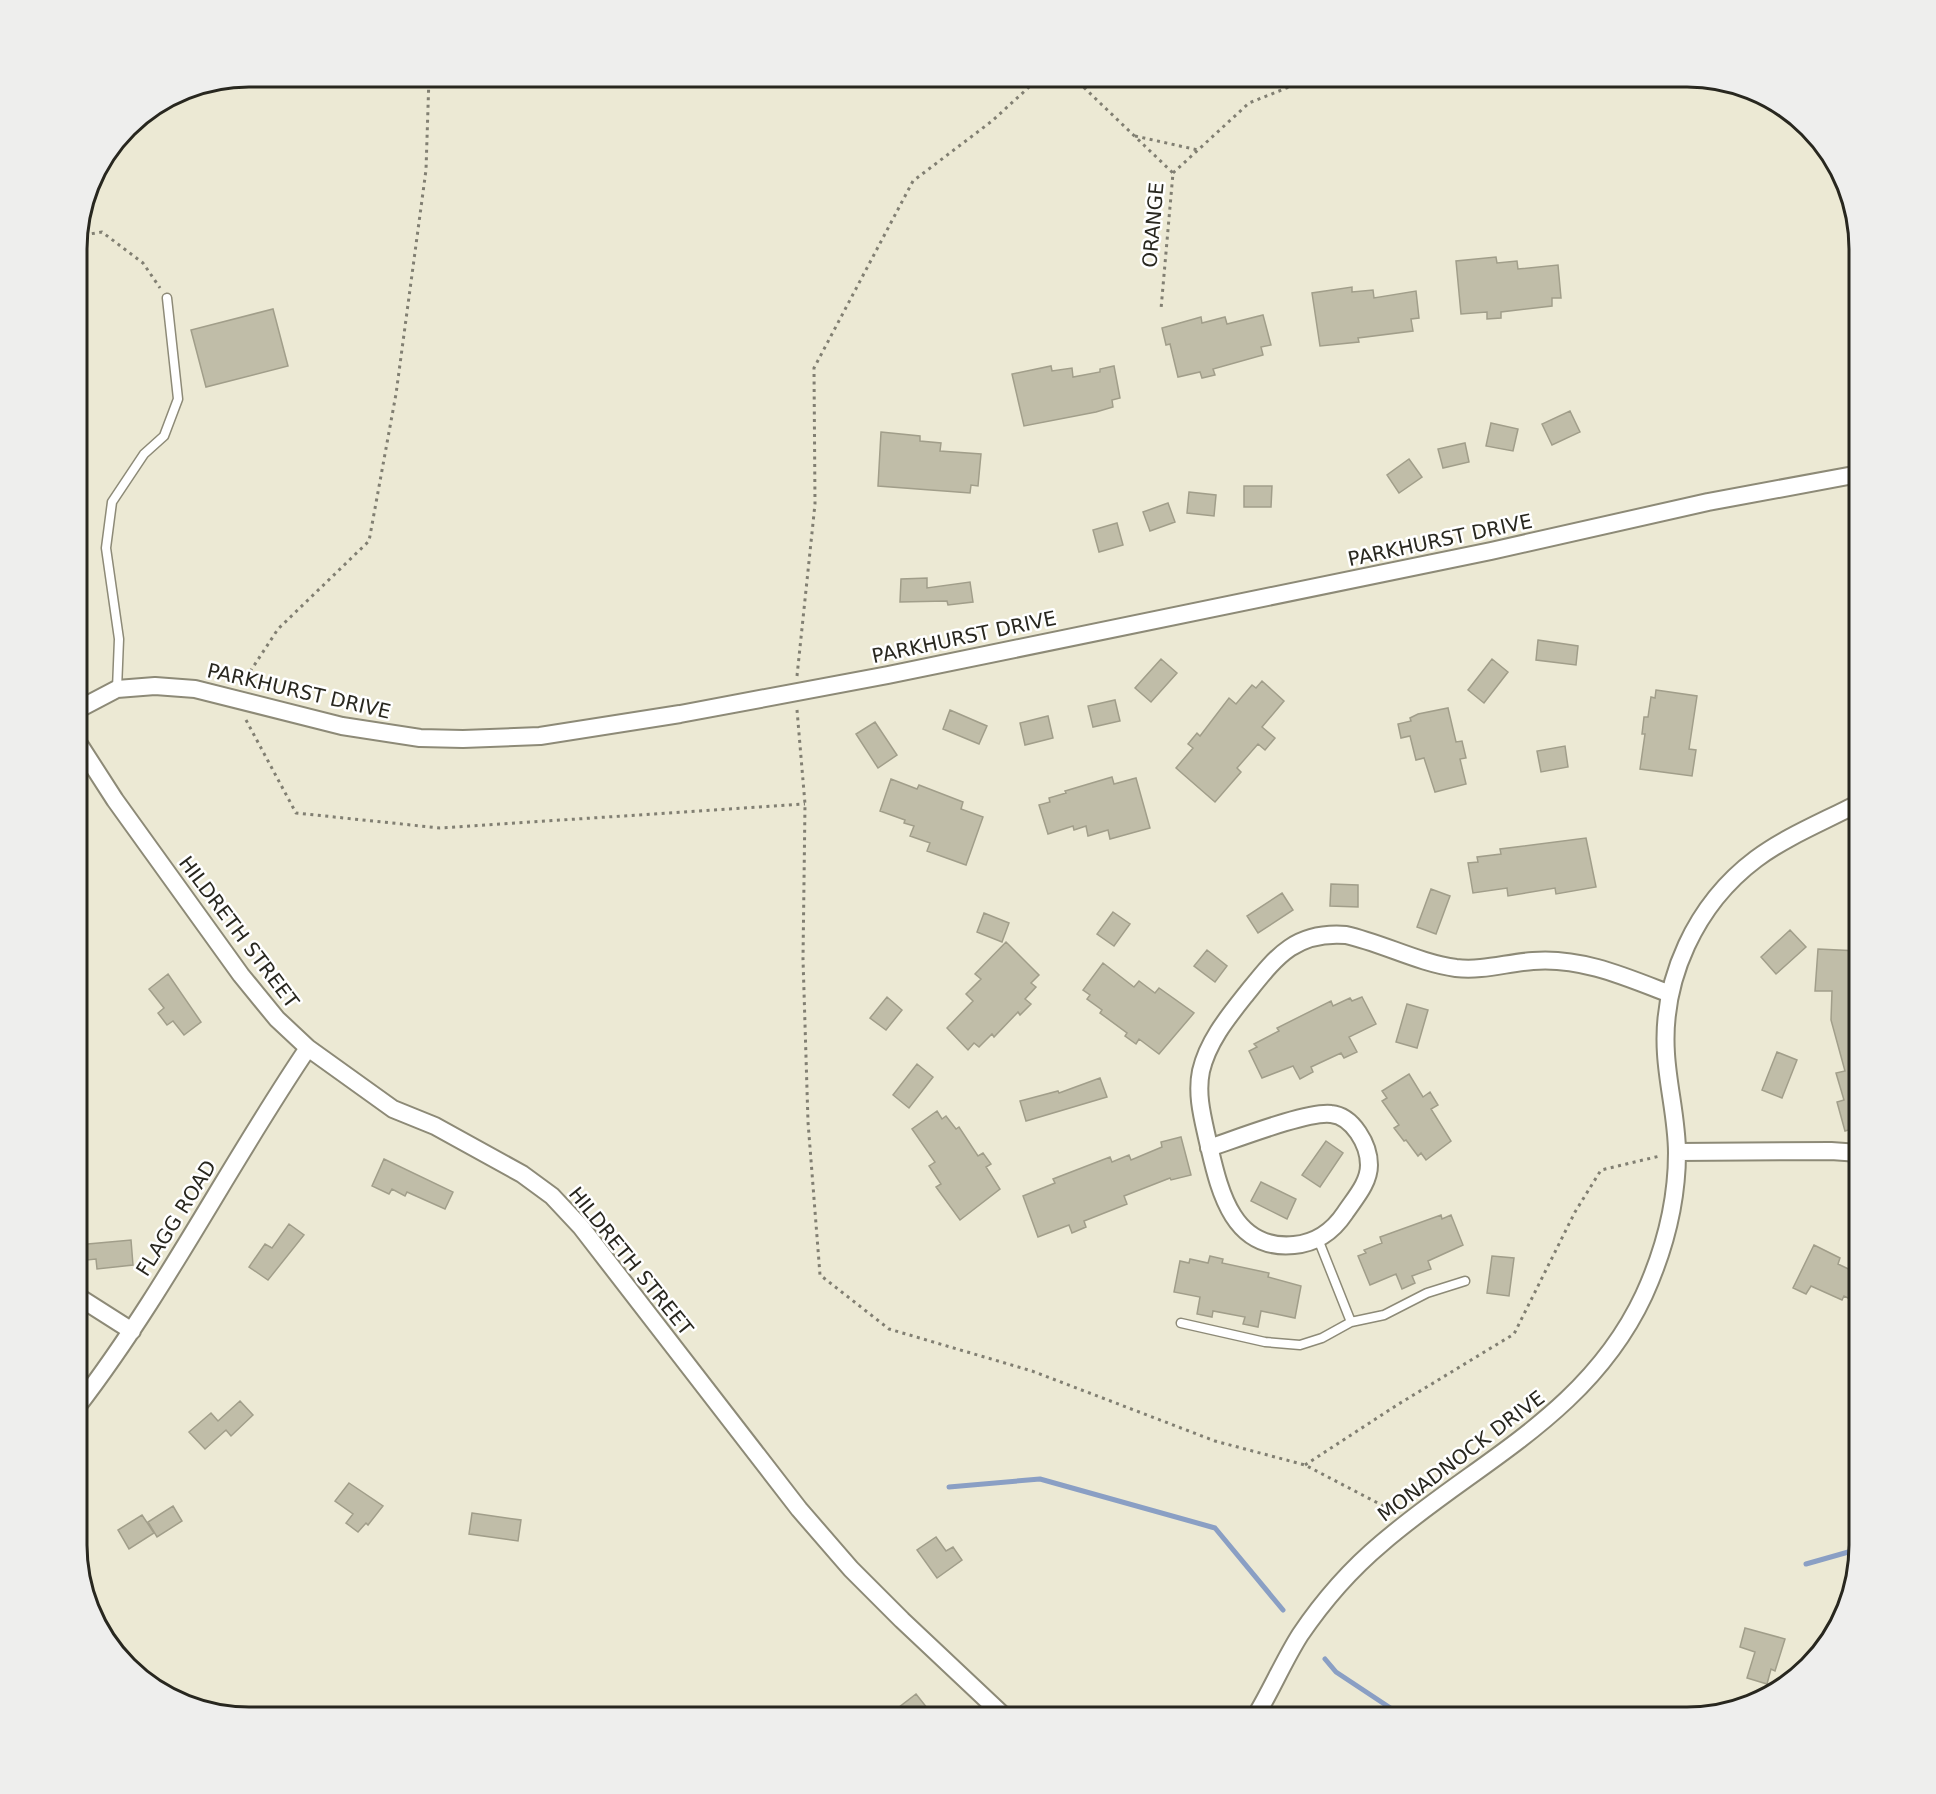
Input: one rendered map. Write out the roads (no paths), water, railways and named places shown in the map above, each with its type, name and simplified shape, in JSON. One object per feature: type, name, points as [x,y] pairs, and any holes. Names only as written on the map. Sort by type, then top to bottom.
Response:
[{"type":"street","name":"PARKHURST DRIVE","points":[[87,705],[117,689],[155,686],[195,689],[342,726],[420,738],[540,736],[796,693],[1379,574],[1708,502],[1849,476]]},
{"type":"street","name":"HILDRETH STREET","points":[[87,757],[115,800],[241,975],[277,1019],[308,1048],[393,1109],[435,1126],[487,1153],[552,1196],[581,1227],[799,1509],[885,1603],[994,1707]]},
{"type":"street","name":"MONADNOCK DRIVE","points":[[1261,1707],[1300,1636],[1357,1565],[1410,1520],[1523,1439],[1572,1397],[1605,1360],[1632,1318],[1659,1258],[1673,1202],[1677,1152],[1666,1055],[1670,994],[1688,942],[1706,911],[1729,883],[1772,849],[1849,808]]},
{"type":"street","points":[[1209,1148],[1314,1115],[1329,1113],[1345,1120],[1366,1146],[1368,1172],[1362,1188],[1341,1220],[1318,1239],[1299,1245],[1280,1245],[1260,1240],[1244,1229],[1224,1202],[1209,1148],[1199,1093],[1206,1054],[1226,1019],[1271,964],[1289,947],[1307,938],[1346,934],[1440,964],[1465,969],[1491,968],[1535,961],[1564,961],[1610,971],[1670,994]]},
{"type":"street","name":"FLAGG ROAD","points":[[87,1393],[132,1331],[218,1194],[270,1104],[308,1048]]},
{"type":"street","points":[[1677,1152],[1849,1153]]},
{"type":"street","points":[[87,1302],[132,1331]]},
{"type":"lane","points":[[117,689],[119,639],[105,548],[112,502],[144,454],[164,436],[178,399],[167,298]]},
{"type":"lane","points":[[1318,1239],[1351,1322]]},
{"type":"lane","points":[[1181,1323],[1265,1342],[1300,1345],[1322,1338],[1351,1322],[1384,1315],[1427,1293],[1466,1281]]},
{"type":"waterway","points":[[949,1487],[1040,1479],[1215,1528],[1283,1610]]},
{"type":"waterway","points":[[1806,1564],[1849,1552]]},
{"type":"waterway","points":[[1325,1659],[1336,1672],[1389,1707]]}]
